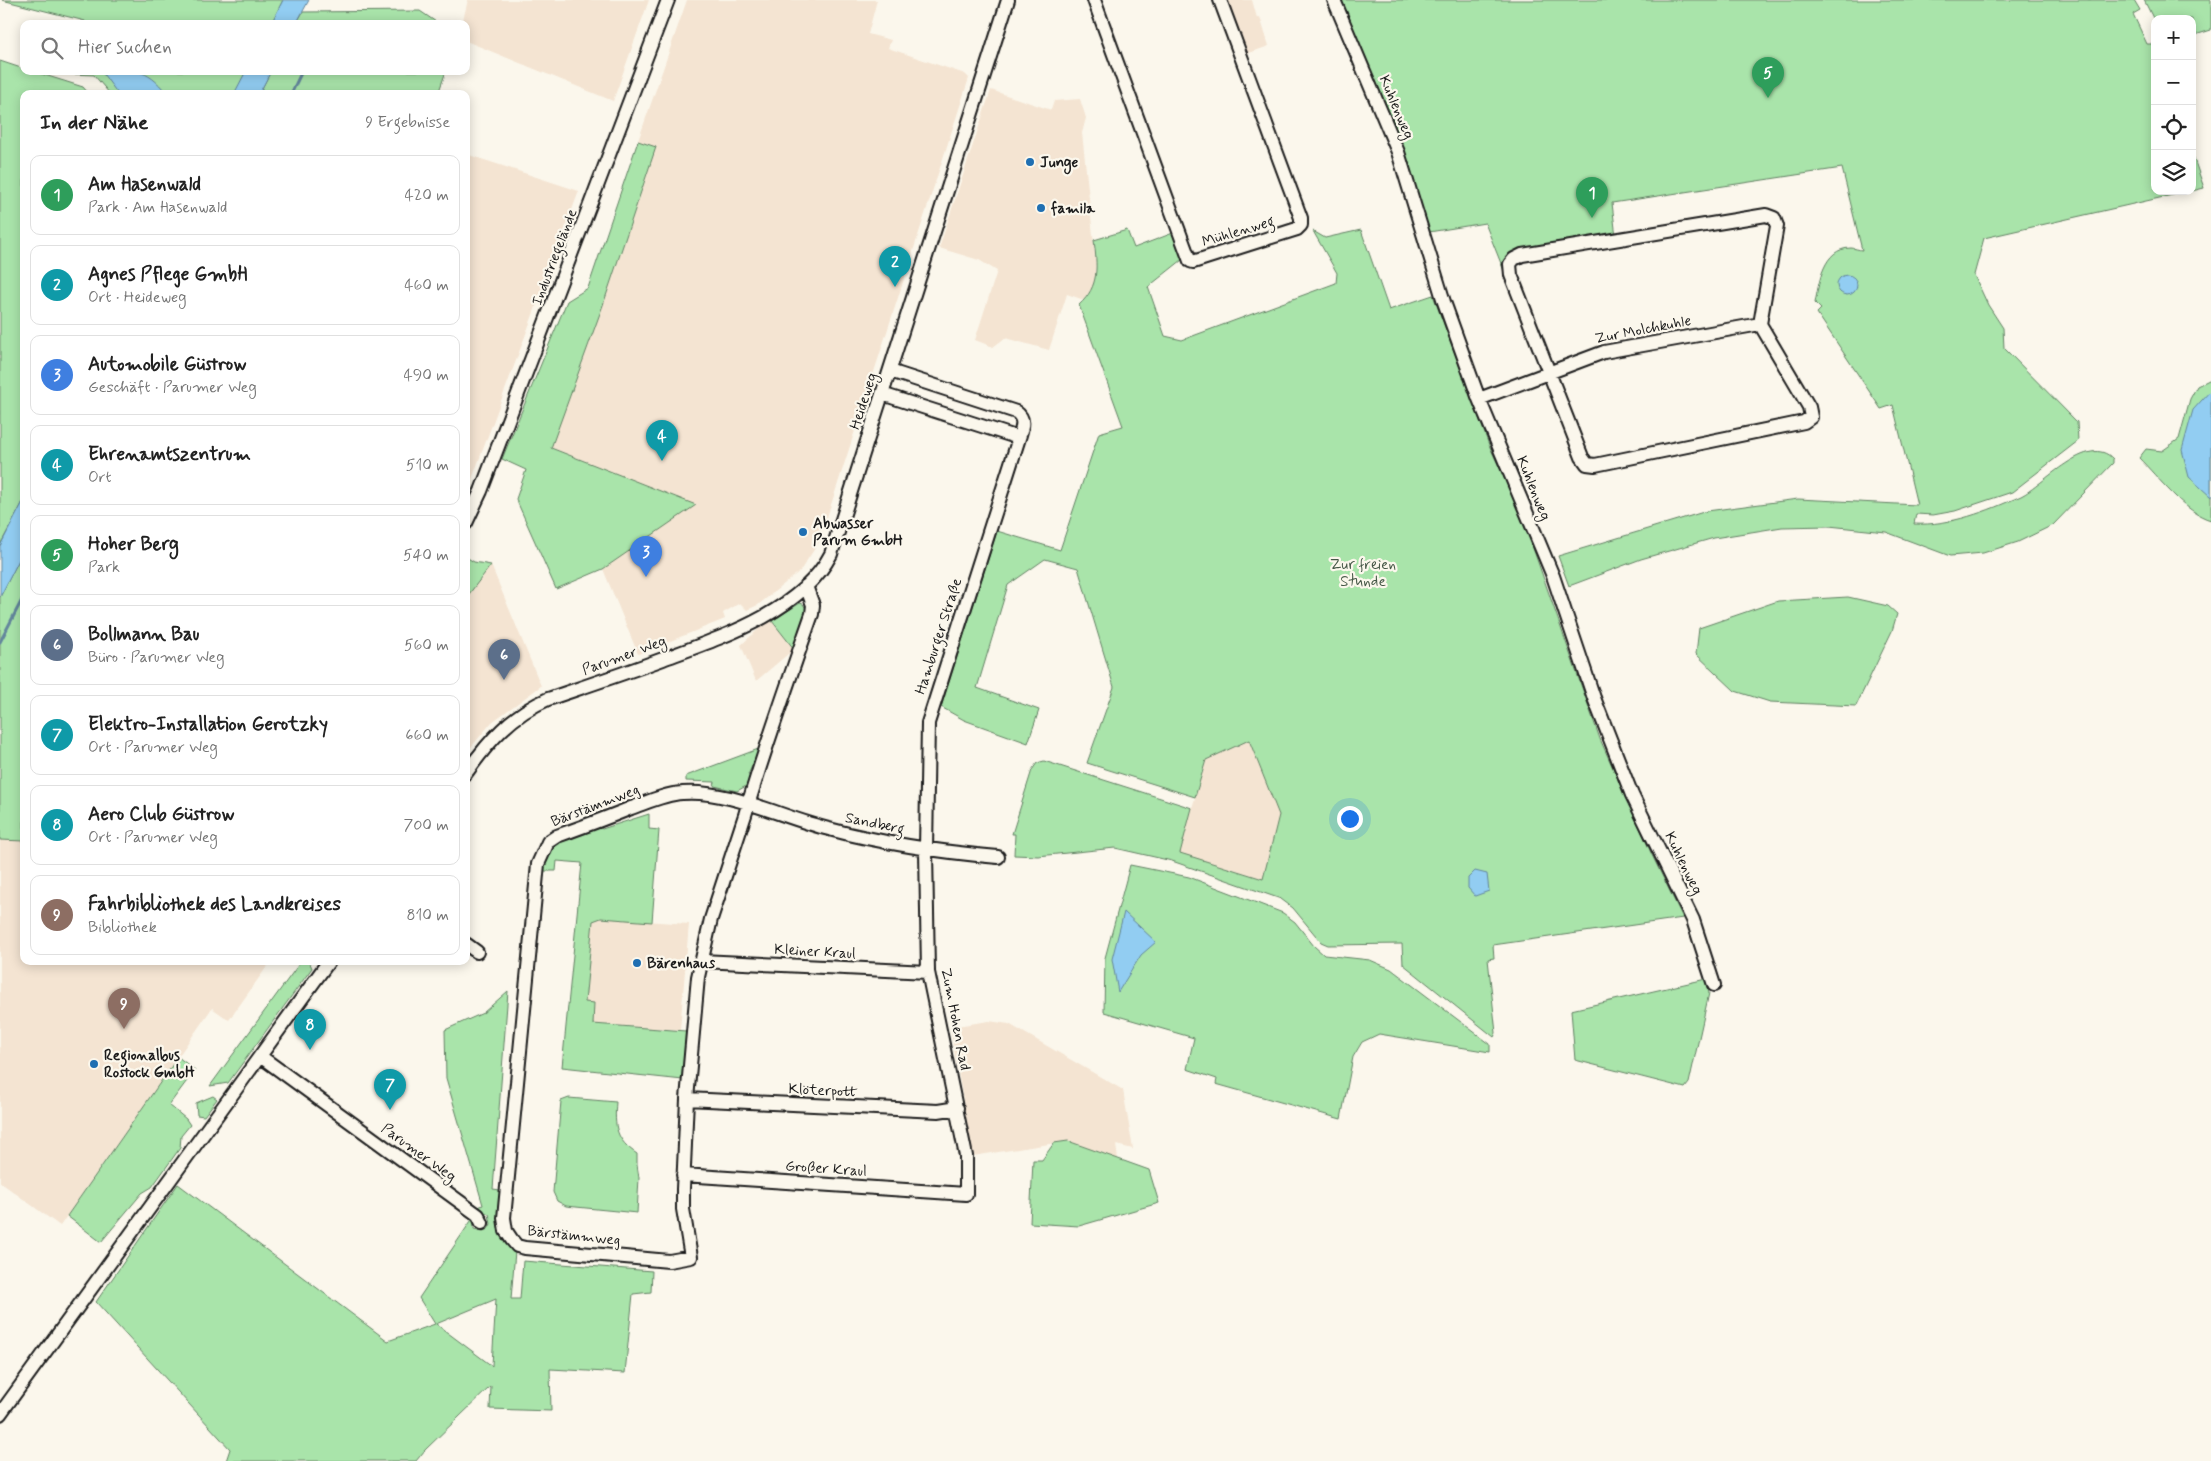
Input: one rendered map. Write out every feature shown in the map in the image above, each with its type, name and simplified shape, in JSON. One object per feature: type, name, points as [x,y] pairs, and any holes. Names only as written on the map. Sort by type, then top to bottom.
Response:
[{"type":"street","name":"Industriegelände","points":[[470,514],[481,491],[560,288],[668,0]]},
{"type":"street","name":"Heideweg","points":[[806,586],[820,573],[831,554],[1008,0]]},
{"type":"street","name":"Mühlenweg","points":[[1094,0],[1190,261],[1193,262],[1297,229],[1301,225],[1301,218],[1220,0]]},
{"type":"street","name":"Kuhlenweg","points":[[1334,0],[1398,152],[1444,302],[1480,399],[1553,576],[1594,698],[1632,795],[1693,920],[1714,985]]},
{"type":"street","points":[[1766,215],[1774,218],[1776,226],[1760,324],[1809,406],[1811,416],[1804,422],[1595,465],[1587,464],[1582,457],[1550,372],[1511,275],[1510,264],[1514,259],[1522,255],[1766,215]]},
{"type":"street","name":"Zur Molchkuhle","points":[[1480,399],[1604,352],[1760,324]]},
{"type":"street","name":"Hamburger Straße","points":[[890,371],[1016,412],[1021,415],[1024,423],[928,722],[926,850]]},
{"type":"street","points":[[882,394],[1019,438]]},
{"type":"street","points":[[748,804],[812,614],[813,605],[806,586]]},
{"type":"street","name":"Parumer Weg","points":[[470,768],[499,732],[524,711],[548,699],[743,628],[778,607],[806,586]]},
{"type":"street","name":"Bärstämmweg","points":[[699,792],[729,797],[748,804],[711,919],[700,962],[687,1099],[684,1175],[683,1208],[691,1257],[669,1261],[517,1246],[506,1231],[504,1218],[538,864],[548,842],[557,836],[665,796],[699,792]]},
{"type":"street","name":"Sandberg","points":[[748,804],[830,830],[926,850],[998,857]]},
{"type":"street","name":"Zum Hohen Rad","points":[[926,850],[928,972],[966,1156],[966,1194]]},
{"type":"street","points":[[470,947],[477,952]]},
{"type":"street","name":"Kleiner Kraul","points":[[700,962],[928,972]]},
{"type":"street","points":[[0,1414],[326,965]]},
{"type":"street","name":"Parumer Weg","points":[[260,1056],[478,1215],[482,1223]]},
{"type":"street","name":"Klöterpott","points":[[687,1099],[938,1111],[957,1108]]},
{"type":"street","name":"Großer Kraul","points":[[684,1175],[966,1194]]},
{"type":"shaded area","points":[[468,0],[649,0],[613,101],[470,43],[470,20],[463,20]]},
{"type":"shaded area","points":[[687,0],[877,0],[868,34],[891,40],[888,48],[965,74],[969,78],[819,542],[800,571],[758,605],[747,610],[740,603],[723,613],[725,619],[638,654],[603,569],[695,505],[550,448],[603,305],[656,147],[638,141]]},
{"type":"shaded area","points":[[1252,0],[1257,18],[1260,17],[1269,46],[1246,54],[1227,1]]},
{"type":"shaded area","points":[[991,90],[1051,110],[1054,101],[1080,99],[1086,118],[1082,133],[1096,263],[1094,286],[1084,300],[1067,294],[1049,350],[1005,338],[993,347],[975,340],[997,271],[979,260],[939,248]]},
{"type":"shaded area","points":[[470,155],[579,191],[470,484]]},
{"type":"shaded area","points":[[491,565],[541,686],[492,722],[470,748],[470,593]]},
{"type":"shaded area","points":[[772,621],[794,649],[756,681],[741,645],[764,624]]},
{"type":"shaded area","points":[[1249,740],[1279,815],[1264,879],[1179,853],[1206,760]]},
{"type":"shaded area","name":"Regionalbus Rostock GmbH","points":[[0,840],[20,841],[20,965],[268,965],[229,1020],[212,1008],[60,1226],[0,1182]]},
{"type":"shaded area","name":"Bärenhaus","points":[[601,918],[689,924],[680,1030],[592,1024],[585,1002],[593,921]]},
{"type":"shaded area","points":[[989,1021],[1009,1024],[1123,1090],[1133,1149],[1116,1145],[1118,1159],[1068,1141],[973,1156],[950,1027]]},
{"type":"green space","points":[[2,0],[283,0],[273,20],[81,20]]},
{"type":"green space","points":[[1339,0],[2134,0],[2140,10],[2133,14],[2147,44],[2151,44],[2151,195],[2172,195],[1984,238],[1974,275],[1988,305],[2003,328],[2004,348],[2077,422],[2078,441],[2012,492],[1955,511],[1933,515],[1916,514],[1914,524],[1941,523],[1995,507],[2021,496],[2066,464],[2079,456],[2091,452],[2103,452],[2113,459],[2113,463],[2053,525],[2018,542],[1983,553],[1950,556],[1886,532],[1829,526],[1782,527],[1714,538],[1641,559],[1569,586],[1558,556],[1707,511],[1798,499],[1917,505],[1893,405],[1881,409],[1817,313],[1821,309],[1815,303],[1818,286],[1828,260],[1842,250],[1851,248],[1862,250],[1842,168],[1612,203],[1616,237],[1507,261],[1504,271],[1485,223],[1429,232],[1404,152]]},
{"type":"green space","points":[[2144,0],[2211,0],[2211,30],[2196,35],[2196,15],[2152,15]]},
{"type":"green space","points":[[420,11],[433,20],[298,20],[303,12]]},
{"type":"green space","points":[[0,61],[20,68],[20,75],[45,75],[83,87],[86,90],[20,90],[20,508],[0,545]]},
{"type":"green space","points":[[94,75],[244,75],[237,90],[107,90]]},
{"type":"green space","points":[[269,75],[445,75],[439,90],[261,90]]},
{"type":"green space","points":[[638,141],[656,147],[603,305],[551,448],[696,505],[603,569],[556,589],[516,499],[526,470],[502,459],[567,301],[588,288]]},
{"type":"green space","points":[[2196,165],[2204,188],[2196,190]]},
{"type":"green space","name":"Zur freien Stunde","points":[[1127,230],[1134,248],[1173,233],[1182,260],[1148,287],[1165,336],[1182,340],[1336,283],[1337,273],[1313,231],[1325,238],[1361,230],[1389,310],[1433,295],[1489,445],[1521,514],[1600,739],[1652,855],[1683,918],[1493,945],[1494,958],[1488,959],[1496,1033],[1494,1037],[1403,964],[1402,944],[1328,945],[1321,942],[1293,908],[1281,899],[1172,861],[1115,848],[1038,856],[1014,855],[1015,834],[1012,834],[1032,770],[1037,763],[1044,761],[1192,808],[1180,853],[1263,879],[1279,815],[1249,740],[1206,760],[1195,797],[1087,763],[1114,687],[1078,568],[1045,559],[1008,585],[977,688],[1039,710],[1028,743],[964,720],[941,707],[997,531],[1060,550],[1099,433],[1123,426],[1079,305],[1091,290],[1096,275],[1094,240]]},
{"type":"green space","points":[[2211,379],[2211,520],[2191,510],[2139,458],[2146,449],[2162,451],[2179,439],[2190,399],[2197,386]]},
{"type":"green space","points":[[20,558],[20,841],[0,840],[0,597]]},
{"type":"green space","points":[[470,560],[491,565],[470,593]]},
{"type":"green space","points":[[1848,597],[1888,606],[1897,614],[1892,631],[1856,706],[1770,702],[1735,691],[1696,654],[1699,628],[1778,601]]},
{"type":"green space","points":[[800,603],[807,610],[794,649],[772,621]]},
{"type":"green space","points":[[761,748],[755,767],[752,766],[748,775],[751,776],[748,785],[737,791],[714,786],[715,782],[686,781],[686,776]]},
{"type":"green space","points":[[649,814],[649,829],[659,830],[652,922],[601,918],[593,921],[585,1002],[594,1003],[593,1024],[686,1031],[683,1080],[562,1067],[582,863],[557,861],[556,871],[542,871],[552,846],[560,840],[597,825],[602,829]]},
{"type":"green space","points":[[1130,865],[1189,877],[1283,913],[1295,922],[1314,946],[1324,955],[1370,960],[1391,969],[1490,1044],[1490,1052],[1379,1034],[1362,1042],[1353,1057],[1341,1119],[1216,1084],[1217,1079],[1187,1069],[1194,1038],[1104,1012],[1105,958]]},
{"type":"green space","points":[[298,965],[311,965],[312,968],[228,1083],[210,1086]]},
{"type":"green space","points":[[1706,979],[1709,993],[1689,1083],[1685,1088],[1575,1060],[1571,1010]]},
{"type":"green space","points":[[508,991],[493,1189],[500,1190],[498,1223],[500,1230],[508,1244],[515,1251],[511,1299],[520,1299],[523,1261],[652,1271],[651,1292],[633,1294],[625,1373],[550,1369],[551,1411],[490,1409],[491,1386],[416,1461],[226,1461],[230,1449],[96,1302],[178,1184],[388,1341],[435,1324],[419,1298],[473,1218],[474,1229],[483,1231],[488,1229],[491,1224],[489,1214],[476,1208],[483,1205],[446,1078],[445,1030],[483,1013]],"holes":[[[496,1299],[492,1366],[436,1324]]]},
{"type":"green space","points":[[178,1057],[195,1070],[169,1105],[186,1119],[190,1125],[181,1136],[180,1148],[152,1187],[142,1193],[101,1242],[67,1216]]},
{"type":"green space","points":[[213,1096],[217,1099],[204,1116],[197,1115],[196,1103]]},
{"type":"green space","points":[[569,1098],[616,1102],[615,1119],[618,1132],[630,1149],[637,1154],[639,1178],[637,1213],[566,1206],[557,1201],[553,1192],[561,1101]]},
{"type":"green space","points":[[1068,1141],[1149,1170],[1159,1203],[1079,1226],[1030,1223],[1033,1160],[1042,1160],[1054,1143]]},
{"type":"water","points":[[283,0],[309,0],[298,20],[273,20]]},
{"type":"water","points":[[104,75],[146,75],[163,90],[115,90]]},
{"type":"water","points":[[244,75],[269,75],[261,90],[236,90]]},
{"type":"water","points":[[1847,275],[1854,278],[1857,285],[1854,292],[1847,295],[1840,292],[1837,285],[1840,278]]},
{"type":"water","points":[[2211,390],[2211,497],[2189,477],[2182,450],[2193,410]]},
{"type":"water","points":[[20,508],[20,558],[0,597],[0,546]]},
{"type":"water","points":[[1475,871],[1487,874],[1489,891],[1475,896],[1468,888],[1468,878]]},
{"type":"water","points":[[1124,912],[1156,942],[1141,955],[1118,992],[1112,959]]},
{"type":"waterway","points":[[293,90],[300,75]]},
{"type":"waterway","points":[[0,642],[20,604]]},
{"type":"place","name":"Hoher Berg","points":[[1768,98]]},
{"type":"place","name":"Junge","points":[[1030,162]]},
{"type":"place","name":"famila","points":[[1041,208]]},
{"type":"place","name":"Am Hasenwald","points":[[1592,218]]},
{"type":"place","name":"Agnes Pflege GmbH","points":[[895,287]]},
{"type":"place","name":"Ehrenamtszentrum","points":[[662,461]]},
{"type":"place","name":"Abwasser Parum GmbH","points":[[803,532]]},
{"type":"place","name":"Automobile Güstrow","points":[[646,577]]},
{"type":"place","name":"Bollmann Bau","points":[[504,680]]},
{"type":"place","name":"Bärenhaus","points":[[637,963]]},
{"type":"place","name":"Fahrbibliothek des Landkreises","points":[[124,1029]]},
{"type":"place","name":"Aero Club Güstrow","points":[[310,1050]]},
{"type":"place","name":"Regionalbus Rostock GmbH","points":[[94,1064]]},
{"type":"place","name":"Elektro-Installation Gerotzky","points":[[390,1110]]}]
